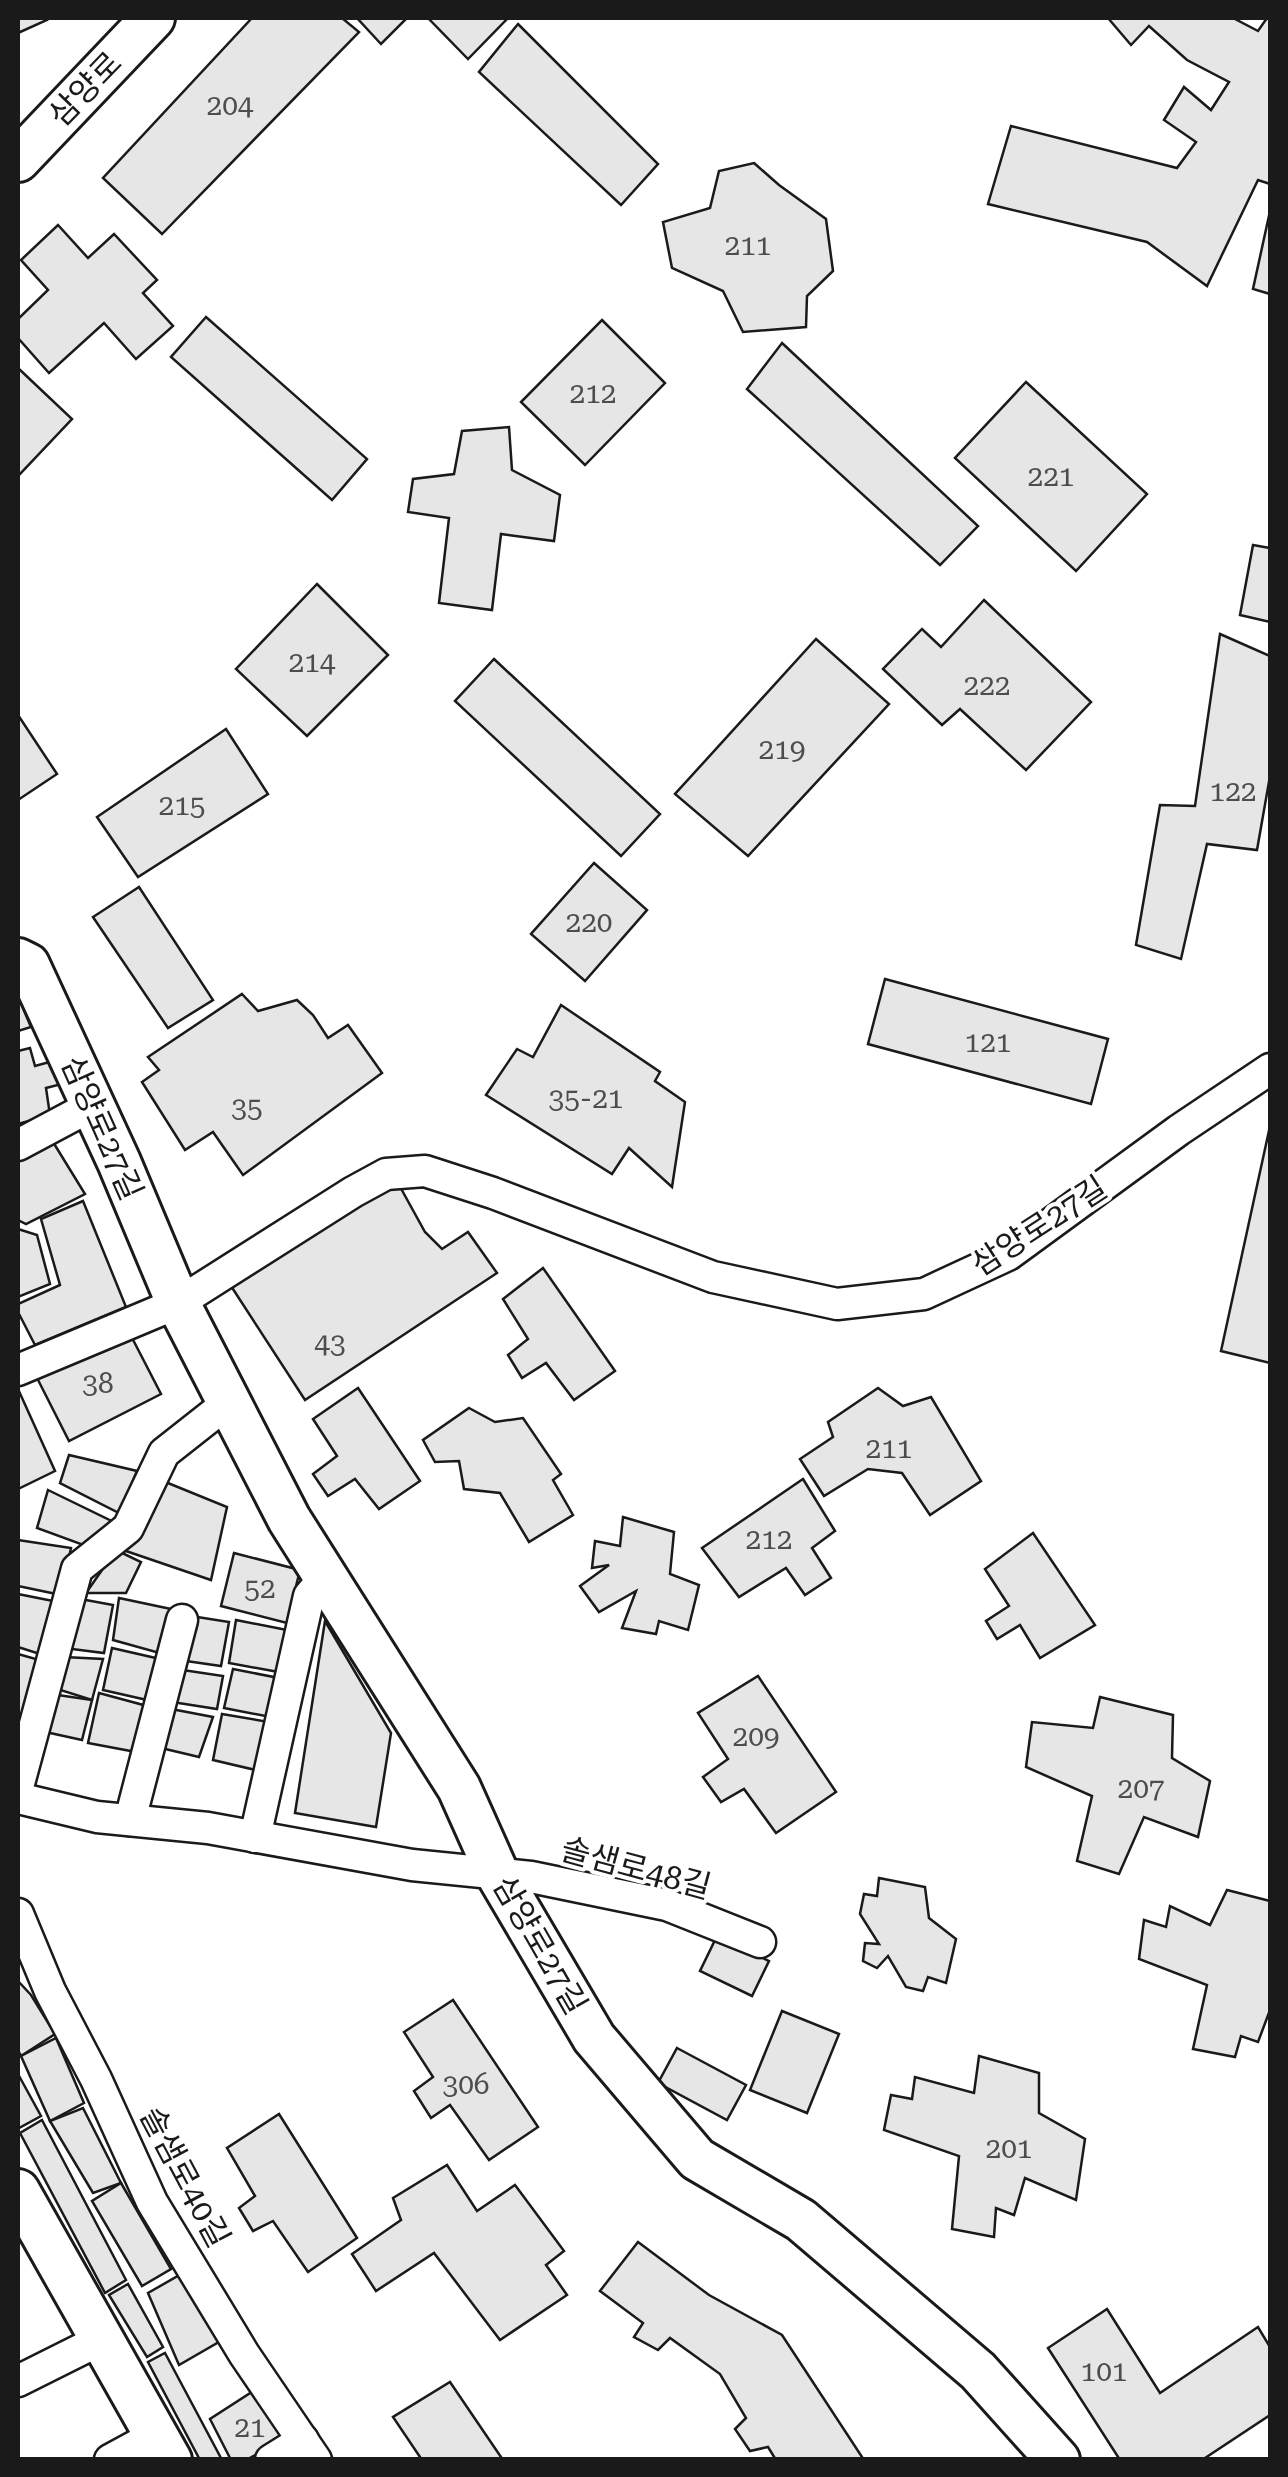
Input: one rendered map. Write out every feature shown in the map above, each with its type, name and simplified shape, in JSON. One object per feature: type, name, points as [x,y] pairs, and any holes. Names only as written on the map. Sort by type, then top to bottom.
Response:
[{"type":"street","name":"삼양로","points":[[18,160],[153,18]]},
{"type":"street","name":"삼양로27길","points":[[18,960],[28,964],[178,1303],[289,1519],[459,1788],[497,1874],[594,2038],[697,2159],[801,2220],[978,2371],[1058,2460]]},
{"type":"street","name":"삼양로27길","points":[[178,1303],[386,1174],[426,1172],[494,1193],[713,1277],[837,1304],[924,1294],[1008,1254],[1270,1068]]},
{"type":"street","points":[[18,1145],[93,1105]]},
{"type":"street","points":[[18,1370],[178,1303]]},
{"type":"street","points":[[18,1787],[77,1569],[128,1528],[164,1453],[230,1401]]},
{"type":"street","points":[[255,1837],[309,1596],[326,1577]]},
{"type":"street","points":[[130,1820],[182,1620]]},
{"type":"street","name":"솔샘로48길","points":[[18,1798],[96,1817],[208,1828],[412,1865],[531,1877],[667,1905],[760,1942]]},
{"type":"street","name":"솔샘로40길","points":[[18,1914],[50,1992],[96,2079],[152,2202],[244,2354],[309,2450]]},
{"type":"street","points":[[18,2190],[163,2447],[110,2460]]},
{"type":"street","points":[[18,2381],[102,2339]]},
{"type":"street","points":[[272,2460],[309,2450]]},
{"type":"building","points":[[18,18],[46,18],[47,20],[18,33]]},
{"type":"building","points":[[252,18],[342,18],[359,32],[162,234],[103,178]]},
{"type":"building","points":[[357,18],[407,18],[381,44]]},
{"type":"building","points":[[428,18],[508,18],[468,59]]},
{"type":"building","points":[[1108,18],[1233,18],[1258,31],[1270,18],[1270,184],[1258,180],[1207,286],[1147,242],[988,204],[1011,126],[1177,168],[1196,142],[1164,120],[1184,87],[1211,110],[1229,82],[1187,60],[1149,26],[1131,45]]},
{"type":"building","points":[[518,24],[658,164],[621,205],[479,72]]},
{"type":"building","points":[[754,163],[826,219],[833,271],[807,296],[806,327],[743,332],[723,291],[672,268],[663,222],[710,208],[719,171]]},
{"type":"building","points":[[1270,211],[1270,294],[1253,289]]},
{"type":"building","points":[[58,225],[88,258],[114,234],[157,280],[143,293],[173,326],[136,359],[104,323],[49,373],[18,338],[18,319],[48,290],[21,260]]},
{"type":"building","points":[[206,317],[367,459],[332,500],[171,357]]},
{"type":"building","points":[[602,320],[665,383],[585,465],[521,402]]},
{"type":"building","points":[[782,343],[978,526],[940,565],[747,389]]},
{"type":"building","points":[[18,368],[72,419],[18,476]]},
{"type":"building","points":[[1026,382],[1147,494],[1076,571],[955,458]]},
{"type":"building","points":[[509,427],[512,470],[560,495],[554,541],[501,534],[492,610],[439,603],[449,518],[408,512],[413,479],[454,474],[462,431]]},
{"type":"building","points":[[1253,545],[1270,548],[1270,622],[1240,615]]},
{"type":"building","points":[[317,584],[388,655],[307,736],[236,669]]},
{"type":"building","points":[[984,600],[1091,702],[1026,770],[960,709],[942,725],[883,669],[922,629],[941,647]]},
{"type":"building","points":[[1220,634],[1270,656],[1270,776],[1257,850],[1207,844],[1181,959],[1136,945],[1160,805],[1195,806]]},
{"type":"building","points":[[816,639],[889,704],[748,856],[675,794]]},
{"type":"building","points":[[494,659],[660,814],[621,856],[455,701]]},
{"type":"building","points":[[18,715],[57,774],[18,800]]},
{"type":"building","points":[[226,729],[268,794],[138,877],[97,817]]},
{"type":"building","points":[[594,863],[647,910],[585,981],[531,934]]},
{"type":"building","points":[[139,887],[213,1000],[168,1028],[93,917]]},
{"type":"building","points":[[885,979],[1108,1039],[1091,1104],[868,1044]]},
{"type":"building","points":[[242,994],[258,1011],[297,1000],[328,1038],[348,1025],[382,1073],[243,1175],[213,1132],[185,1150],[142,1082],[159,1070],[148,1057]]},
{"type":"building","points":[[18,996],[31,1027],[18,1031]]},
{"type":"building","points":[[561,1005],[660,1072],[655,1081],[685,1102],[672,1187],[629,1148],[612,1174],[486,1095],[517,1049],[533,1057]]},
{"type":"building","points":[[30,1048],[35,1066],[53,1061],[62,1084],[46,1088],[50,1115],[18,1124],[18,1051]]},
{"type":"building","points":[[1270,1126],[1270,1363],[1221,1351]]},
{"type":"building","points":[[53,1142],[85,1194],[26,1224],[18,1220],[18,1161]]},
{"type":"building","points":[[393,1174],[425,1232],[442,1249],[468,1232],[497,1273],[305,1400],[231,1286]]},
{"type":"building","points":[[83,1201],[126,1307],[35,1345],[18,1312],[18,1304],[60,1285],[41,1219]]},
{"type":"building","points":[[18,1229],[37,1235],[50,1284],[18,1297]]},
{"type":"building","points":[[543,1268],[615,1371],[574,1400],[546,1363],[522,1378],[508,1355],[528,1339],[503,1299]]},
{"type":"building","points":[[129,1332],[161,1394],[69,1441],[34,1372]]},
{"type":"building","points":[[358,1388],[420,1481],[379,1509],[355,1479],[328,1496],[313,1474],[337,1456],[313,1419]]},
{"type":"building","points":[[878,1388],[903,1406],[931,1397],[981,1481],[930,1515],[902,1473],[868,1469],[824,1496],[800,1459],[833,1437],[828,1422]]},
{"type":"building","points":[[18,1389],[55,1471],[18,1489]]},
{"type":"building","points":[[469,1408],[495,1422],[523,1418],[561,1474],[553,1480],[573,1515],[529,1542],[500,1493],[464,1489],[459,1461],[435,1462],[423,1440]]},
{"type":"building","points":[[69,1455],[137,1471],[119,1513],[60,1483]]},
{"type":"building","points":[[803,1479],[835,1531],[812,1548],[831,1578],[805,1595],[786,1568],[739,1597],[702,1548]]},
{"type":"building","points":[[163,1481],[227,1507],[211,1580],[123,1550]]},
{"type":"building","points":[[48,1490],[122,1526],[86,1546],[37,1528]]},
{"type":"building","points":[[623,1517],[674,1532],[670,1574],[699,1585],[688,1630],[659,1621],[656,1634],[622,1628],[636,1591],[599,1612],[580,1586],[609,1565],[592,1568],[595,1541],[620,1546]]},
{"type":"building","points":[[1033,1533],[1095,1625],[1040,1658],[1020,1625],[997,1639],[986,1621],[1009,1606],[985,1569]]},
{"type":"building","points":[[18,1540],[71,1548],[61,1595],[18,1586]]},
{"type":"building","points":[[116,1550],[141,1562],[126,1593],[86,1593]]},
{"type":"building","points":[[234,1553],[300,1570],[287,1623],[221,1606]]},
{"type":"building","points":[[18,1594],[58,1602],[46,1656],[18,1647]]},
{"type":"building","points":[[75,1598],[113,1605],[104,1653],[64,1648]]},
{"type":"building","points":[[119,1598],[171,1609],[163,1654],[113,1640]]},
{"type":"building","points":[[191,1616],[229,1622],[221,1666],[179,1660]]},
{"type":"building","points":[[236,1620],[292,1631],[284,1673],[229,1663]]},
{"type":"building","points":[[325,1621],[391,1733],[376,1827],[295,1813]]},
{"type":"building","points":[[112,1648],[160,1659],[147,1700],[103,1690]]},
{"type":"building","points":[[18,1654],[43,1661],[26,1718],[18,1716]]},
{"type":"building","points":[[64,1657],[103,1659],[92,1700],[54,1688]]},
{"type":"building","points":[[176,1669],[223,1676],[217,1709],[172,1702]]},
{"type":"building","points":[[233,1669],[284,1679],[276,1718],[224,1708]]},
{"type":"building","points":[[758,1676],[836,1792],[776,1833],[744,1789],[721,1802],[703,1777],[728,1759],[698,1713]]},
{"type":"building","points":[[99,1693],[147,1706],[136,1752],[88,1743]]},
{"type":"building","points":[[51,1694],[92,1700],[82,1740],[41,1731]]},
{"type":"building","points":[[1100,1697],[1173,1715],[1172,1758],[1210,1781],[1198,1837],[1144,1817],[1119,1874],[1077,1861],[1092,1796],[1026,1767],[1032,1722],[1093,1728]]},
{"type":"building","points":[[166,1708],[213,1717],[199,1757],[157,1747]]},
{"type":"building","points":[[222,1714],[275,1723],[264,1772],[213,1760]]},
{"type":"building","points":[[879,1878],[925,1887],[929,1918],[956,1939],[946,1983],[928,1977],[923,1991],[906,1987],[888,1956],[877,1968],[863,1961],[865,1943],[879,1944],[860,1914],[864,1894],[877,1896]]},
{"type":"building","points":[[1227,1890],[1270,1901],[1270,2010],[1258,2042],[1241,2036],[1235,2057],[1193,2049],[1207,1985],[1139,1959],[1144,1920],[1166,1927],[1170,1906],[1210,1925]]},
{"type":"building","points":[[717,1936],[769,1961],[752,1996],[700,1971]]},
{"type":"building","points":[[18,1981],[55,2034],[21,2056],[18,2050]]},
{"type":"building","points":[[453,2000],[538,2127],[489,2160],[450,2105],[431,2118],[414,2091],[433,2077],[404,2032]]},
{"type":"building","points":[[782,2011],[839,2034],[807,2113],[750,2090]]},
{"type":"building","points":[[56,2038],[84,2103],[50,2121],[21,2056]]},
{"type":"building","points":[[677,2048],[746,2085],[727,2120],[658,2083]]},
{"type":"building","points":[[979,2056],[1039,2073],[1039,2113],[1085,2139],[1076,2200],[1025,2178],[1014,2215],[996,2208],[994,2237],[952,2229],[959,2156],[884,2130],[891,2095],[912,2099],[915,2077],[974,2093]]},
{"type":"building","points":[[18,2074],[41,2116],[19,2128],[18,2126]]},
{"type":"building","points":[[83,2108],[121,2183],[93,2193],[50,2121]]},
{"type":"building","points":[[279,2114],[357,2238],[308,2272],[273,2221],[253,2231],[239,2208],[255,2196],[227,2148]]},
{"type":"building","points":[[42,2120],[126,2280],[105,2293],[20,2133]]},
{"type":"building","points":[[447,2165],[477,2211],[515,2185],[564,2251],[546,2265],[567,2295],[500,2340],[434,2253],[376,2291],[352,2254],[401,2220],[393,2198]]},
{"type":"building","points":[[121,2183],[171,2269],[142,2286],[92,2201]]},
{"type":"building","points":[[638,2242],[709,2295],[782,2335],[864,2460],[776,2460],[768,2447],[750,2451],[735,2429],[746,2418],[720,2374],[670,2338],[658,2350],[634,2337],[643,2323],[600,2291]]},
{"type":"building","points":[[183,2273],[224,2339],[179,2365],[148,2293]]},
{"type":"building","points":[[128,2284],[163,2347],[147,2357],[109,2295]]},
{"type":"building","points":[[1107,2309],[1160,2393],[1258,2327],[1270,2347],[1270,2415],[1202,2460],[1120,2460],[1048,2348]]},
{"type":"building","points":[[165,2353],[222,2460],[200,2460],[148,2362]]},
{"type":"building","points":[[450,2382],[503,2460],[422,2460],[393,2417]]},
{"type":"building","points":[[258,2388],[292,2435],[246,2460],[231,2460],[210,2419]]}]
